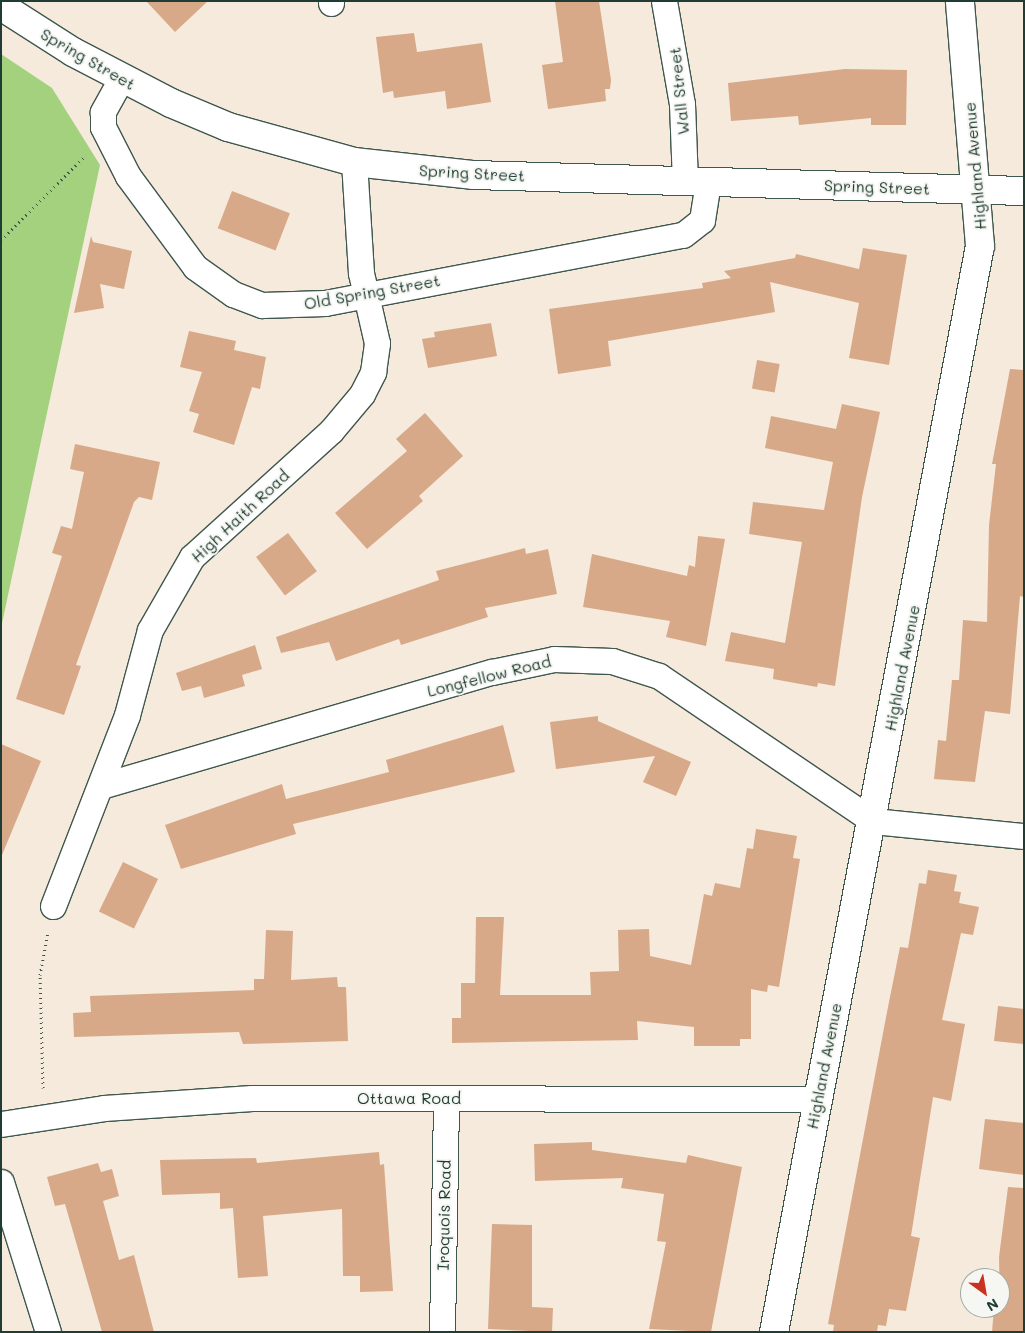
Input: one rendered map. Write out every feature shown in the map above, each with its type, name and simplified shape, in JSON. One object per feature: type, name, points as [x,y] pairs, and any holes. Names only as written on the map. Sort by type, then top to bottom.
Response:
[{"type":"street","name":"Wall Street","points":[[664,1],[696,182]]},
{"type":"street","name":"Highland Avenue","points":[[774,1332],[978,264],[979,190],[960,1]]},
{"type":"street","name":"Spring Street","points":[[2,3],[121,79],[228,127],[354,162],[474,175],[1024,190]]},
{"type":"street","name":"Old Spring Street","points":[[121,79],[103,112],[109,143],[168,234],[195,267],[219,285],[244,299],[271,306],[326,303],[683,235],[702,220],[696,182]]},
{"type":"street","name":"High Haith Road","points":[[53,906],[101,786],[150,630],[192,557],[331,431],[362,394],[377,353],[365,295],[354,162]]},
{"type":"street","name":"Longfellow Road","points":[[101,786],[492,672],[554,659],[612,662],[659,676],[873,820],[1024,836]]},
{"type":"street","name":"Iroquois Road","points":[[442,1332],[446,1098]]},
{"type":"street","name":"Ottawa Road","points":[[1,1124],[44,1116],[242,1099],[818,1099]]},
{"type":"street","points":[[1,1182],[48,1332]]},
{"type":"path","points":[[1,240],[71,168],[109,143]]},
{"type":"path","points":[[44,1116],[40,975],[53,906]]},
{"type":"green space","points":[[1,54],[52,88],[100,165],[1,628]]},
{"type":"building","points":[[146,1],[208,1],[175,32]]},
{"type":"building","points":[[555,1],[599,1],[611,80],[610,89],[605,89],[606,101],[548,109],[542,65],[563,62]]},
{"type":"building","points":[[414,33],[417,52],[482,43],[491,102],[447,109],[445,91],[394,98],[393,91],[383,93],[376,37]]},
{"type":"building","points":[[845,69],[907,70],[906,125],[871,125],[871,118],[799,125],[798,116],[731,121],[728,83]]},
{"type":"building","points":[[232,191],[290,213],[276,251],[218,228]]},
{"type":"building","points":[[91,236],[93,242],[132,251],[124,289],[100,284],[104,308],[74,313]]},
{"type":"building","points":[[863,248],[907,255],[889,365],[849,358],[859,303],[770,282],[775,312],[608,341],[611,366],[558,374],[549,309],[703,288],[702,283],[731,278],[724,271],[795,258],[796,254],[859,269]]},
{"type":"building","points":[[491,323],[497,356],[428,368],[422,339],[435,337],[434,332]]},
{"type":"building","points":[[189,331],[236,341],[234,350],[266,357],[260,389],[252,387],[234,445],[193,432],[199,414],[189,411],[202,372],[180,367]]},
{"type":"building","points":[[757,360],[780,364],[775,393],[752,389]]},
{"type":"building","points":[[1010,369],[1024,370],[1024,597],[1020,596],[1010,714],[985,711],[975,782],[934,779],[938,740],[946,741],[952,680],[959,680],[963,620],[987,622],[989,525],[996,464],[992,464]]},
{"type":"building","points":[[842,404],[880,412],[862,497],[835,686],[818,683],[817,687],[773,679],[774,669],[725,661],[731,632],[785,643],[802,542],[749,534],[753,502],[824,510],[833,462],[765,448],[771,416],[836,429]]},
{"type":"building","points":[[425,413],[463,456],[419,496],[423,501],[367,549],[335,513],[407,451],[396,439]]},
{"type":"building","points":[[75,444],[160,462],[152,500],[139,497],[134,502],[76,665],[81,666],[64,715],[16,699],[62,556],[52,553],[61,526],[72,529],[84,472],[70,469]]},
{"type":"building","points":[[288,533],[317,571],[285,595],[256,557]]},
{"type":"building","points":[[698,536],[725,539],[706,646],[666,637],[670,621],[583,607],[592,554],[687,576],[689,565],[695,567]]},
{"type":"building","points":[[525,548],[526,554],[548,549],[557,594],[485,608],[488,617],[401,645],[399,639],[336,661],[329,642],[281,653],[276,637],[439,580],[436,571]]},
{"type":"building","points":[[255,645],[262,669],[242,675],[245,686],[204,698],[201,686],[182,691],[176,673]]},
{"type":"building","points":[[598,716],[598,721],[691,762],[676,796],[643,782],[655,756],[556,769],[550,722]]},
{"type":"building","points":[[503,725],[515,772],[293,824],[296,834],[181,869],[165,825],[282,784],[286,799],[389,772],[386,760]]},
{"type":"building","points":[[1,744],[41,761],[2,855],[1,855]]},
{"type":"building","points":[[756,829],[797,836],[793,858],[800,859],[779,987],[768,985],[767,992],[751,989],[751,1039],[740,1039],[740,1046],[694,1046],[694,1027],[637,1021],[638,1040],[452,1043],[452,1018],[461,1018],[461,983],[475,983],[476,917],[504,917],[500,995],[591,995],[590,972],[619,971],[618,930],[649,929],[650,956],[691,965],[704,894],[712,896],[715,883],[740,888],[747,848],[753,849]]},
{"type":"building","points":[[123,862],[158,879],[134,929],[99,911]]},
{"type":"building","points":[[928,870],[957,875],[954,891],[961,892],[959,903],[979,907],[973,935],[961,933],[942,1020],[965,1024],[951,1101],[933,1097],[911,1236],[920,1238],[906,1311],[889,1309],[886,1326],[878,1325],[877,1332],[833,1332],[834,1325],[828,1324],[900,947],[908,948],[919,883],[926,884]]},
{"type":"building","points":[[266,930],[293,931],[291,980],[337,977],[338,987],[346,987],[348,1041],[243,1044],[239,1032],[74,1037],[73,1013],[91,1012],[90,996],[254,990],[254,979],[264,979]]},
{"type":"building","points":[[998,1006],[1024,1009],[1024,1044],[994,1041]]},
{"type":"building","points":[[985,1119],[1024,1123],[1024,1175],[979,1169]]},
{"type":"building","points":[[592,1142],[592,1150],[686,1163],[688,1155],[742,1167],[711,1332],[649,1329],[666,1242],[657,1241],[664,1194],[621,1188],[623,1178],[535,1181],[534,1144]]},
{"type":"building","points":[[379,1152],[380,1165],[384,1164],[393,1291],[360,1292],[360,1276],[343,1276],[342,1209],[263,1216],[268,1276],[238,1278],[233,1208],[220,1209],[220,1193],[162,1195],[160,1160],[256,1158],[257,1163]]},
{"type":"building","points":[[98,1163],[101,1172],[112,1169],[119,1196],[103,1201],[119,1260],[134,1255],[154,1332],[102,1332],[65,1204],[55,1206],[47,1177]]},
{"type":"building","points":[[1008,1187],[1024,1188],[1024,1332],[992,1332],[993,1318],[1010,1318],[1010,1268],[999,1268]]},
{"type":"building","points":[[492,1224],[532,1225],[532,1307],[553,1308],[552,1332],[488,1329]]}]
